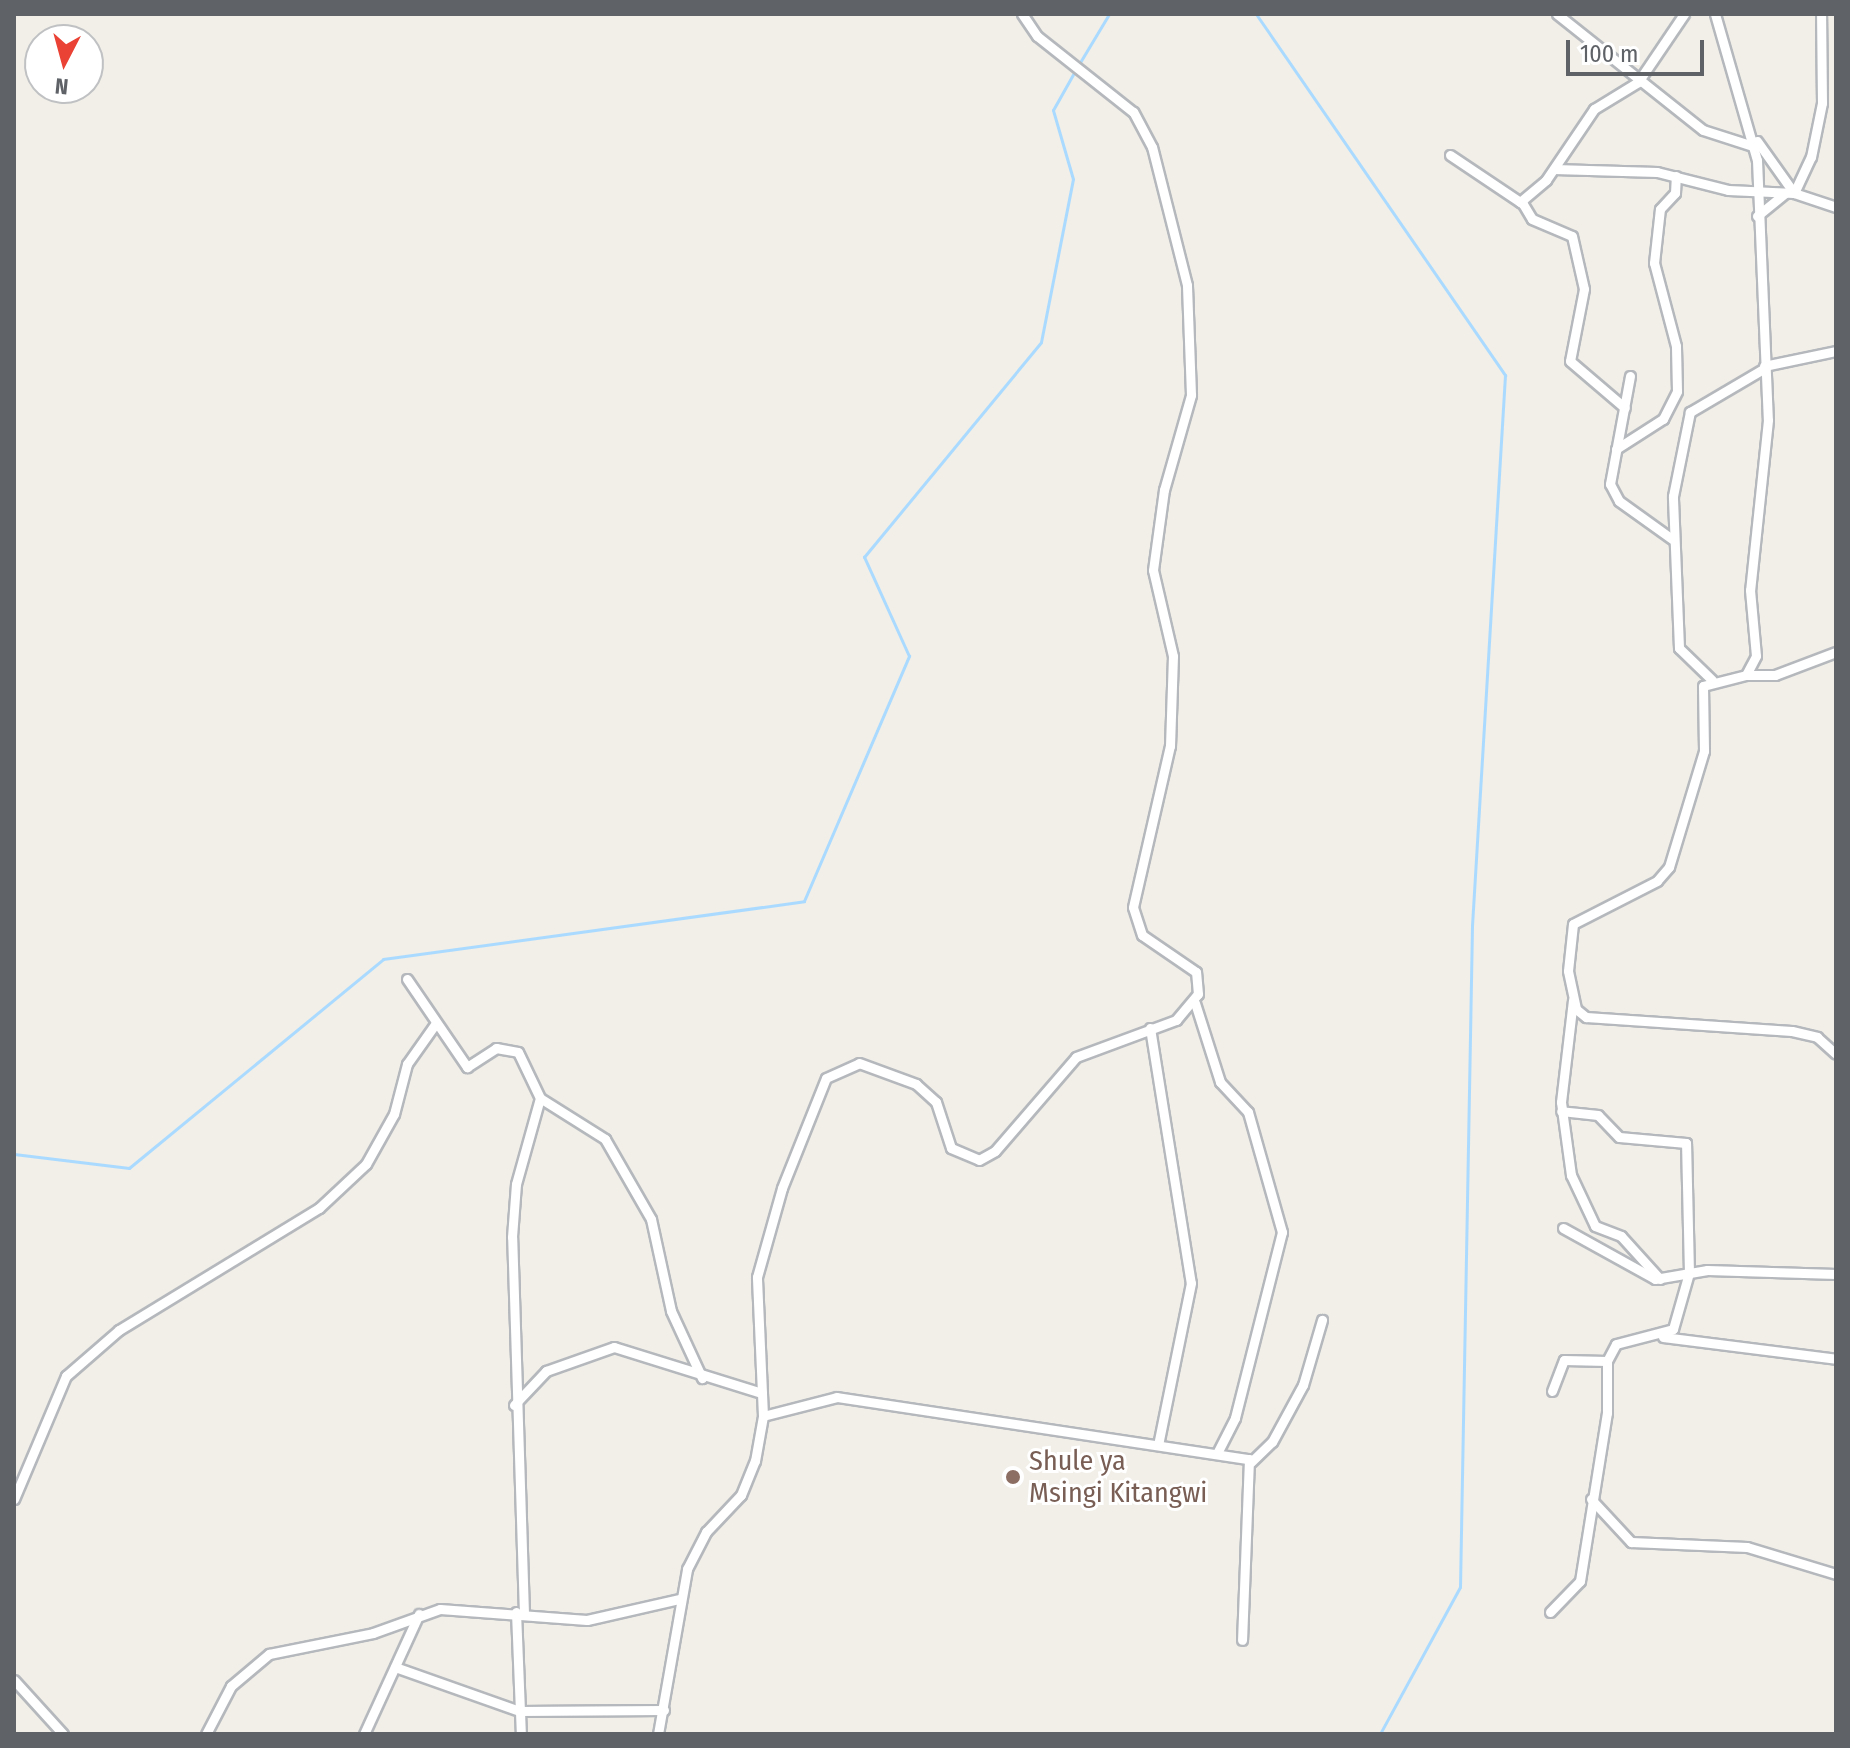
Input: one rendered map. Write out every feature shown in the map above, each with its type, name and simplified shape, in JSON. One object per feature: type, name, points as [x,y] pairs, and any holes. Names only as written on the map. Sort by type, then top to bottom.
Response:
[{"type":"street","points":[[1022,14],[1037,36],[1133,112],[1152,147],[1187,285],[1189,409],[1164,490],[1153,570],[1173,656],[1170,746],[1133,907],[1142,935],[1196,972],[1195,1003],[1220,1082],[1248,1112],[1282,1232],[1235,1418],[1217,1453]]},
{"type":"street","points":[[1557,14],[1638,82],[1707,133],[1756,142]]},
{"type":"street","points":[[1520,202],[1554,169],[1594,109],[1638,82],[1684,14]]},
{"type":"street","points":[[1715,14],[1756,142],[1790,193]]},
{"type":"street","points":[[1755,219],[1790,193],[1811,157],[1822,103],[1821,14]]},
{"type":"street","points":[[1746,675],[1756,656],[1750,590],[1767,446],[1755,219],[1756,142]]},
{"type":"street","points":[[1450,155],[1520,202],[1532,219],[1577,244],[1584,289],[1570,361],[1625,408]]},
{"type":"street","points":[[1554,169],[1676,176],[1790,193],[1836,207]]},
{"type":"street","points":[[1616,449],[1663,419],[1677,391],[1676,346],[1654,263],[1660,209],[1675,193],[1676,176]]},
{"type":"street","points":[[1712,680],[1679,648],[1672,539],[1690,412],[1764,367],[1836,351]]},
{"type":"street","points":[[1630,376],[1616,449],[1612,492],[1672,539]]},
{"type":"street","points":[[1660,1279],[1621,1236],[1595,1226],[1571,1175],[1561,1111],[1573,1000],[1570,928],[1657,881],[1674,856],[1706,737],[1701,690],[1712,680],[1775,675],[1836,652]]},
{"type":"street","points":[[407,979],[467,1067],[496,1048],[518,1052],[540,1098],[605,1139],[651,1219],[671,1311],[702,1378]]},
{"type":"street","points":[[1573,1000],[1580,1014],[1595,1019],[1803,1033],[1836,1054]]},
{"type":"street","points":[[658,1734],[679,1599],[695,1549],[747,1484],[763,1416],[757,1277],[782,1188],[826,1078],[859,1063],[916,1084],[936,1102],[951,1148],[979,1160],[995,1151],[1076,1057],[1150,1028],[1195,1003]]},
{"type":"street","points":[[14,1499],[66,1376],[119,1330],[319,1208],[366,1164],[394,1114],[407,1064],[436,1023]]},
{"type":"street","points":[[1150,1028],[1191,1283],[1158,1445]]},
{"type":"street","points":[[521,1734],[514,1405],[514,1206],[540,1098]]},
{"type":"street","points":[[1561,1111],[1598,1115],[1619,1137],[1686,1143],[1689,1273],[1677,1325],[1663,1337]]},
{"type":"street","points":[[1563,1228],[1596,1252],[1660,1279],[1689,1273],[1836,1274]]},
{"type":"street","points":[[1242,1640],[1251,1462],[1272,1442],[1303,1385],[1322,1320]]},
{"type":"street","points":[[1550,1612],[1580,1581],[1607,1361],[1619,1343],[1663,1337],[1836,1359]]},
{"type":"street","points":[[514,1405],[546,1371],[604,1348],[762,1393]]},
{"type":"street","points":[[1552,1391],[1564,1360],[1607,1361]]},
{"type":"street","points":[[763,1416],[837,1397],[1217,1453],[1251,1462]]},
{"type":"street","points":[[1591,1499],[1631,1542],[1747,1547],[1836,1574]]},
{"type":"street","points":[[206,1734],[254,1660],[419,1614],[474,1606],[587,1620],[679,1599]]},
{"type":"street","points":[[364,1734],[419,1614]]},
{"type":"street","points":[[395,1667],[519,1711],[664,1710]]},
{"type":"street","points":[[14,1680],[63,1734]]},
{"type":"waterway","points":[[1079,64],[1109,14]]},
{"type":"waterway","points":[[1256,14],[1505,375],[1472,926],[1460,1587],[1380,1734]]},
{"type":"waterway","points":[[14,1154],[129,1168],[383,959],[804,901],[909,656],[864,557],[1041,342],[1073,179],[1053,110],[1075,71]]},
{"type":"place","name":"Shule ya Msingi Kitangwi","points":[[1013,1477]]}]
